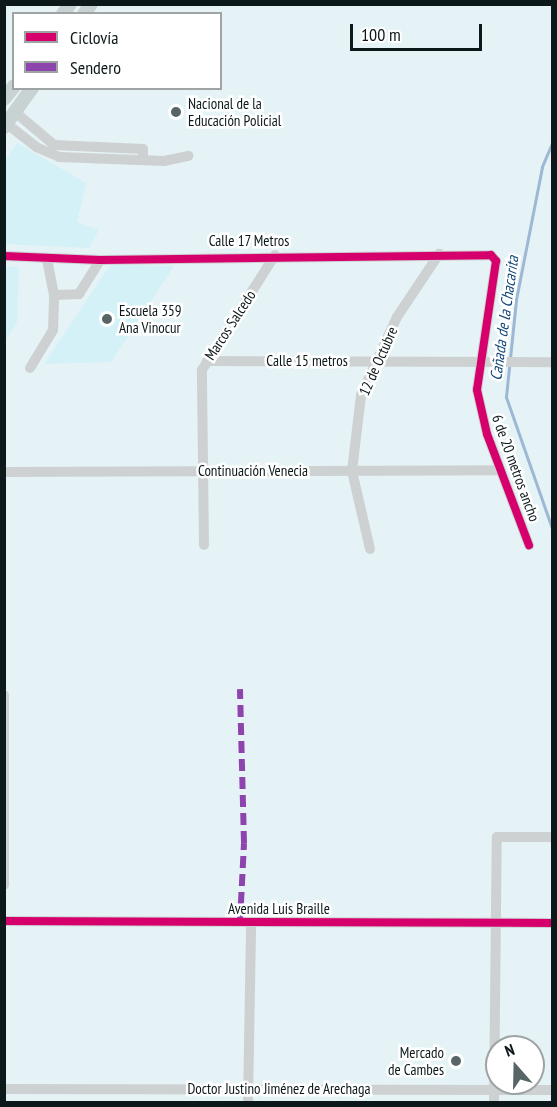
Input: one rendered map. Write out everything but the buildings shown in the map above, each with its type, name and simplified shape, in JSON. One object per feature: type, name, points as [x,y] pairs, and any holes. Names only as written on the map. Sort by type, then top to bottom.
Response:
[{"type":"main road","points":[[9,121],[31,90]]},
{"type":"street","points":[[9,121],[36,147],[59,157],[143,154],[188,156]]},
{"type":"street","name":"Calle 17 Metros","points":[[4,256],[100,260],[276,255],[439,254],[494,258]]},
{"type":"street","name":"12 de Octubre","points":[[370,549],[352,471],[357,416],[374,361],[439,254]]},
{"type":"street","name":"Marcos Salcedo","points":[[204,545],[202,471],[207,361],[276,255]]},
{"type":"street","points":[[30,368],[53,330],[54,296],[47,258]]},
{"type":"street","name":"6 de 20 metros ancho","points":[[494,258],[479,363],[480,408],[529,545]]},
{"type":"street","points":[[54,296],[79,294],[100,260]]},
{"type":"street","name":"Calle 15 metros","points":[[207,361],[552,362]]},
{"type":"street","name":"Continuación Venecia","points":[[4,472],[501,470]]},
{"type":"street","points":[[4,695],[4,885]]},
{"type":"street","points":[[494,1035],[497,837],[552,837]]},
{"type":"street","name":"Avenida Luis Braille","points":[[4,921],[552,923]]},
{"type":"street","points":[[248,1102],[251,922]]},
{"type":"street","name":"Doctor Justino Jiménez de Arechaga","points":[[4,1089],[485,1089]]},
{"type":"shaded area","points":[[17,143],[86,183],[77,222],[99,230],[89,248],[5,244],[5,161]]},
{"type":"shaded area","name":"Escuela 359 Ana Vinocur","points":[[110,265],[174,266],[111,362],[44,364]]},
{"type":"shaded area","points":[[5,267],[19,267],[17,323],[5,341]]},
{"type":"waterway","name":"Cañada de la Chacarita","points":[[552,143],[542,167],[516,300],[506,397],[552,528]]},
{"type":"marked path","points":[[240,689],[244,843],[240,922]]},
{"type":"cycle path","points":[[4,256],[100,260],[491,255],[496,261],[477,390],[487,434],[529,545]]},
{"type":"cycle path","points":[[4,921],[552,923]]},
{"type":"place","name":"Nacional de la Educación Policial","points":[[176,112]]},
{"type":"place","name":"Escuela 359 Ana Vinocur","points":[[107,319]]},
{"type":"place","name":"Mercado de Cambes","points":[[456,1061]]}]
